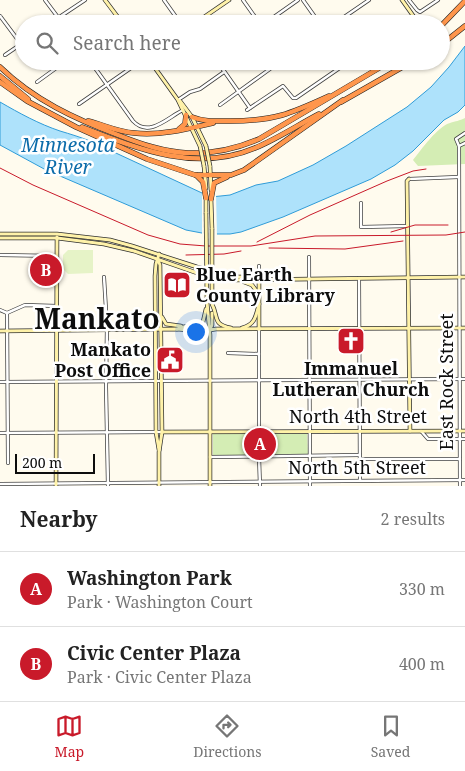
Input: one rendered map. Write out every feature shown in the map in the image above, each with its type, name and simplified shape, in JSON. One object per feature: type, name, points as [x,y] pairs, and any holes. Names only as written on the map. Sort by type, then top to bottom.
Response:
[{"type":"highway","points":[[450,18],[465,1]]},
{"type":"highway","points":[[450,37],[465,26]]},
{"type":"highway","points":[[0,62],[23,87]]},
{"type":"highway","points":[[0,67],[43,101],[75,118],[142,144],[165,151],[189,153],[213,152],[236,148],[259,139],[376,70]]},
{"type":"highway","points":[[58,117],[150,152],[178,158],[206,159],[226,157],[254,148],[396,70]]},
{"type":"highway","points":[[0,76],[37,106]]},
{"type":"highway","points":[[0,82],[27,101],[76,127],[124,149],[195,175],[205,185],[209,199]]},
{"type":"highway","points":[[192,117],[219,122],[258,121],[278,118],[353,84]]},
{"type":"highway","points":[[209,199],[212,185],[218,180],[250,167],[343,100]]},
{"type":"highway","points":[[177,130],[185,124],[186,116]]},
{"type":"highway","points":[[75,118],[134,133],[152,134],[219,122]]},
{"type":"highway","points":[[195,175],[232,175]]},
{"type":"main road","points":[[105,0],[116,15]]},
{"type":"main road","points":[[206,15],[223,2],[229,0]]},
{"type":"main road","points":[[403,0],[413,15]]},
{"type":"main road","points":[[156,70],[198,127],[206,146],[212,185]]},
{"type":"main road","points":[[178,100],[200,146],[205,185]]},
{"type":"main road","points":[[409,179],[407,182],[410,431]]},
{"type":"main road","points":[[209,199],[206,213],[207,304],[210,330],[210,484]]},
{"type":"main road","points":[[209,199],[212,273],[212,325],[210,330]]},
{"type":"main road","points":[[0,234],[110,240],[235,277],[254,277],[259,279]]},
{"type":"main road","points":[[56,485],[57,236]]},
{"type":"main road","points":[[0,238],[57,236],[134,250],[200,274],[249,283],[259,294]]},
{"type":"main road","points":[[159,254],[156,264],[156,330],[162,432],[159,452]]},
{"type":"main road","points":[[158,259],[160,265],[161,330],[156,432],[160,484]]},
{"type":"main road","points":[[233,280],[465,278]]},
{"type":"main road","points":[[259,279],[259,329]]},
{"type":"main road","points":[[212,303],[217,322],[222,326],[238,329],[252,324],[259,304]]},
{"type":"main road","points":[[197,326],[203,322],[207,304]]},
{"type":"main road","points":[[160,314],[166,324],[205,327],[210,330]]},
{"type":"main road","points":[[176,329],[182,326]]},
{"type":"main road","points":[[0,331],[465,328]]},
{"type":"main road","name":"North 4th Street","points":[[162,432],[465,431]]},
{"type":"street","points":[[45,0],[57,15]]},
{"type":"street","points":[[63,15],[85,0]]},
{"type":"street","points":[[164,0],[175,15]]},
{"type":"street","points":[[243,0],[255,15]]},
{"type":"street","points":[[276,15],[298,0]]},
{"type":"street","points":[[303,0],[314,15]]},
{"type":"street","points":[[347,15],[369,0]]},
{"type":"street","points":[[409,0],[420,12],[438,0]]},
{"type":"street","points":[[0,16],[15,34]]},
{"type":"street","points":[[5,55],[15,48]]},
{"type":"street","points":[[38,82],[54,70]]},
{"type":"street","points":[[96,70],[139,127],[153,127],[183,110]]},
{"type":"street","points":[[79,104],[128,70]]},
{"type":"street","points":[[220,105],[268,70]]},
{"type":"street","points":[[178,100],[190,92],[200,89],[224,72],[249,109],[283,86],[294,99],[337,70]]},
{"type":"street","points":[[465,133],[456,139],[459,146],[465,143]]},
{"type":"street","name":"East Rock Street","points":[[459,146],[460,486]]},
{"type":"street","points":[[409,179],[458,178]]},
{"type":"street","points":[[361,203],[361,227],[408,226]]},
{"type":"street","points":[[0,255],[57,256]]},
{"type":"street","points":[[309,257],[310,486]]},
{"type":"street","points":[[259,266],[259,279]]},
{"type":"street","points":[[104,277],[107,330],[108,484]]},
{"type":"street","points":[[359,278],[360,480]]},
{"type":"street","points":[[0,310],[7,312],[25,305],[57,306]]},
{"type":"street","points":[[7,312],[8,463]]},
{"type":"street","points":[[259,329],[259,431]]},
{"type":"street","points":[[228,353],[259,354]]},
{"type":"street","points":[[0,382],[465,379]]},
{"type":"street","points":[[421,431],[428,439],[465,439]]},
{"type":"street","points":[[0,433],[162,432]]},
{"type":"street","points":[[210,458],[310,456],[460,459]]},
{"type":"street","points":[[259,457],[260,486]]},
{"type":"street","name":"North 5th Street","points":[[0,484],[210,484],[260,481],[360,480],[411,482],[465,480]]},
{"type":"green space","points":[[465,118],[465,164],[418,166],[413,160],[435,133],[445,125]]},
{"type":"green space","points":[[68,250],[93,250],[93,273],[68,274],[63,269],[63,255]]},
{"type":"green space","points":[[55,257],[53,262],[53,282],[37,282],[39,258]]},
{"type":"green space","points":[[213,434],[307,434],[308,454],[213,456]]},
{"type":"water","name":"Minnesota River","points":[[465,46],[465,105],[458,112],[444,120],[413,151],[395,165],[371,179],[283,217],[230,234],[207,234],[186,230],[46,170],[0,145],[0,102],[37,122],[90,141],[211,197],[230,195],[256,185],[278,181],[313,165],[346,146],[407,107],[431,87],[446,70],[450,70],[450,66]]},
{"type":"pier","points":[[202,191],[216,194],[217,237],[202,236]]},
{"type":"railway","points":[[0,168],[33,185],[148,235],[180,244],[251,246],[315,236],[446,235],[465,232]]},
{"type":"railway","points":[[257,242],[310,215],[387,181],[413,171],[426,169]]},
{"type":"railway","points":[[391,232],[415,225],[448,225]]},
{"type":"railway","points":[[269,248],[345,249],[403,241]]},
{"type":"railway","points":[[186,255],[224,254],[241,251]]},
{"type":"place","name":"Civic Center Plaza","points":[[46,270]]},
{"type":"place","name":"Blue Earth County Library","points":[[177,285]]},
{"type":"place","name":"Immanuel Lutheran Church","points":[[351,341]]},
{"type":"place","name":"Mankato Post Office","points":[[170,360]]},
{"type":"place","name":"Washington Park","points":[[260,444]]},
{"type":"district","name":"Mankato","points":[[97,319]]}]
